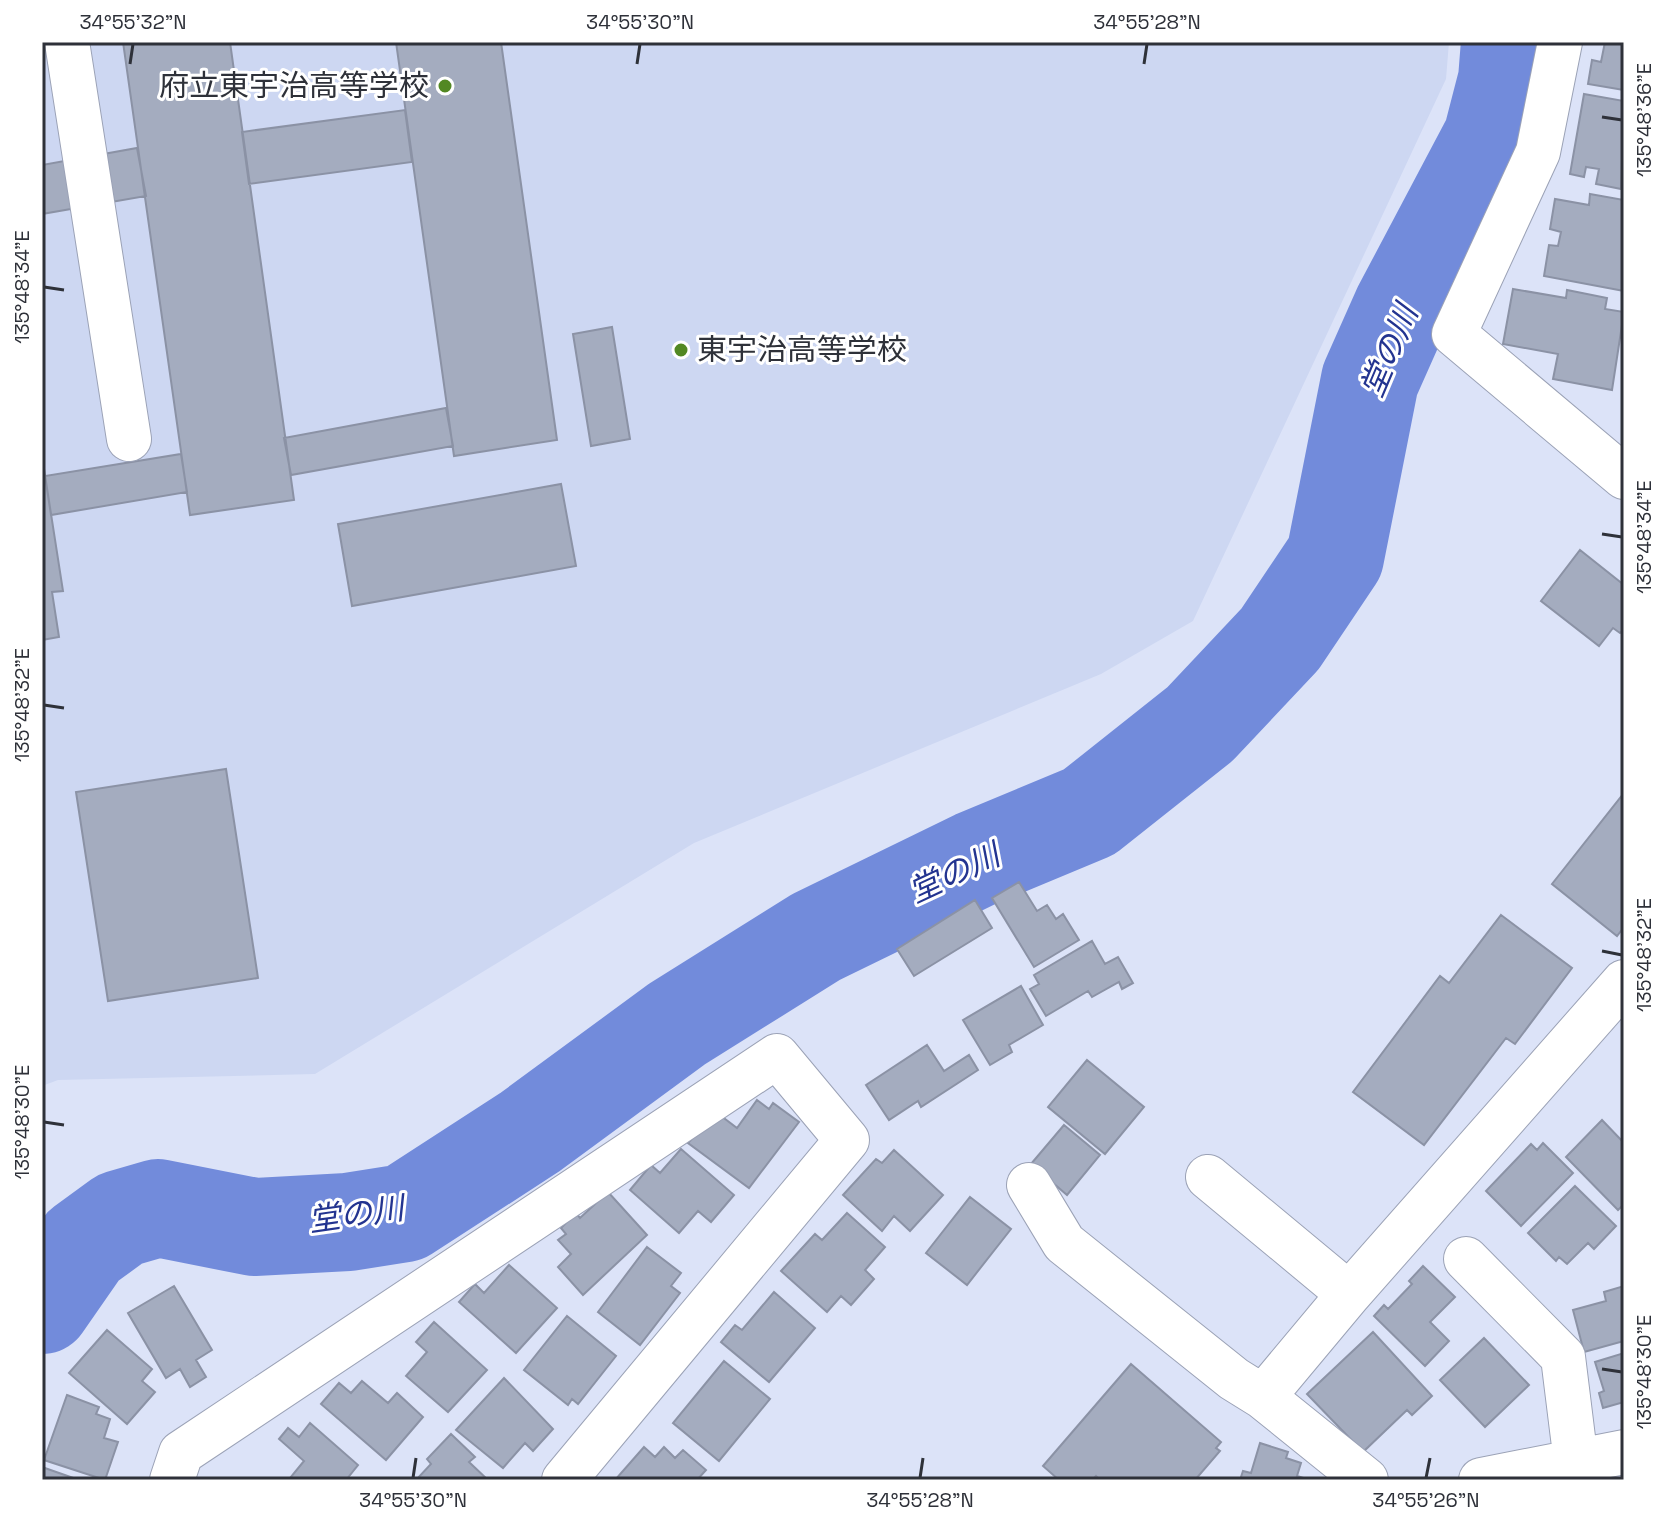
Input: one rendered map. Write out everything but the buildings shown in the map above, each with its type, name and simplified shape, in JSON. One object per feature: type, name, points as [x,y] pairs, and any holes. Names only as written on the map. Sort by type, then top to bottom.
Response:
[{"type":"street","points":[[67,42],[129,439]]},
{"type":"street","points":[[1560,42],[1538,152],[1454,334],[1624,477]]},
{"type":"street","points":[[1263,1397],[1349,1294],[1624,982]]},
{"type":"street","points":[[172,1480],[181,1453],[777,1056],[847,1140],[564,1480]]},
{"type":"street","points":[[1208,1177],[1349,1294]]},
{"type":"street","points":[[1029,1185],[1064,1243],[1366,1480]]},
{"type":"street","points":[[1466,1259],[1563,1357],[1576,1462]]},
{"type":"street","points":[[1481,1480],[1624,1452]]},
{"type":"shaded area","name":"東宇治高等学校","points":[[42,42],[1449,42],[1446,79],[1193,621],[1101,674],[694,843],[315,1074],[58,1080],[42,1086]]},
{"type":"waterway","name":"堂の川","points":[[42,1305],[83,1246],[120,1219],[158,1208],[254,1227],[348,1222],[405,1213],[530,1132],[677,1024],[816,937],[976,859],[1089,812],[1200,724],[1280,639],[1335,557],[1370,380],[1402,308],[1492,138],[1507,80],[1510,42]]},
{"type":"place","name":"府立東宇治高等学校","points":[[445,86]]},
{"type":"place","name":"東宇治高等学校","points":[[681,350]]}]
